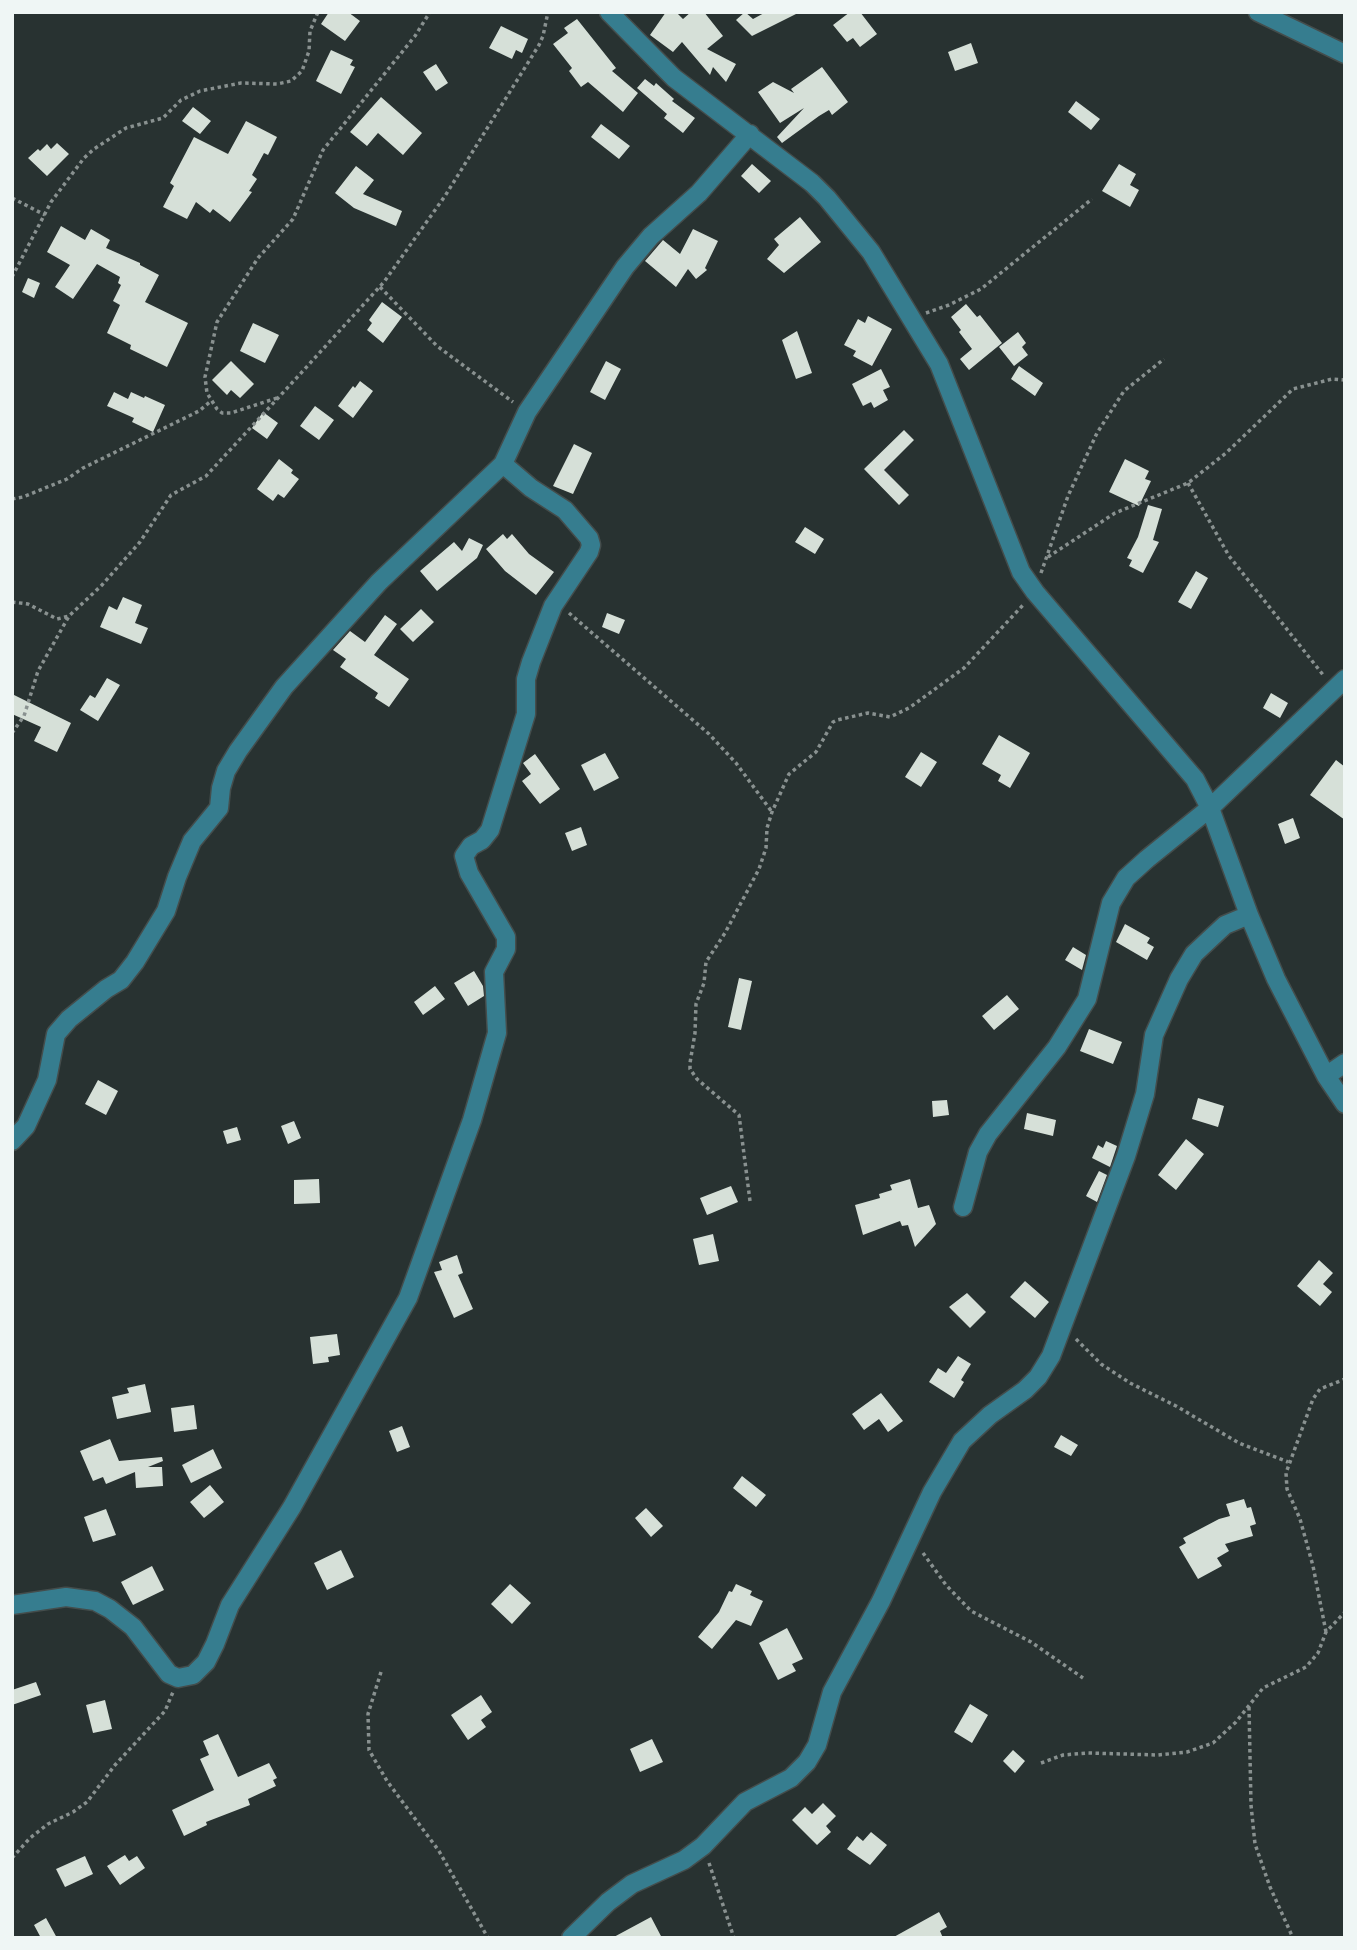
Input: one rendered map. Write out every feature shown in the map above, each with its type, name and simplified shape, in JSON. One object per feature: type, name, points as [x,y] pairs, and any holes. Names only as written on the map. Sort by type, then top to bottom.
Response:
[{"type":"street","points":[[609,12],[674,78],[750,134],[827,198],[871,252],[939,364],[1021,572],[1035,592],[1195,779],[1210,808],[1249,915],[1276,979],[1326,1076],[1345,1104]]},
{"type":"street","points":[[1258,12],[1345,54]]},
{"type":"street","points":[[12,1140],[26,1126],[47,1080],[56,1034],[69,1019],[121,980],[135,962],[166,912],[192,841],[220,804],[226,771],[284,687],[379,582],[503,464],[527,412],[635,254],[692,200],[750,134]]},
{"type":"street","points":[[12,1605],[66,1597],[95,1601],[133,1627],[163,1669],[178,1678],[193,1675],[206,1662],[230,1605],[292,1507],[408,1298],[472,1120],[497,1033],[494,972],[506,949],[506,937],[469,873],[464,856],[471,846],[487,835],[494,819],[526,715],[526,679],[531,662],[553,606],[591,545],[589,538],[565,510],[531,488],[503,464]]},
{"type":"street","points":[[963,1207],[978,1152],[988,1135],[1057,1047],[1087,999],[1111,903],[1126,878],[1210,808],[1340,685]]},
{"type":"street","points":[[571,1938],[607,1902],[632,1884],[684,1860],[704,1846],[745,1802],[791,1778],[807,1762],[817,1745],[832,1692],[881,1601],[932,1492],[961,1441],[990,1415],[1026,1390],[1051,1356],[1126,1156],[1145,1094],[1154,1035],[1179,979],[1194,954],[1225,925],[1249,915]]},
{"type":"street","points":[[1326,1076],[1345,1063]]},
{"type":"path","points":[[12,277],[45,215],[84,158],[117,133],[163,118],[181,100],[200,91],[241,83],[285,83],[297,77],[309,51],[310,31],[318,12]]},
{"type":"path","points":[[278,398],[231,413],[222,413],[211,401],[205,377],[220,315],[258,258],[293,219],[301,206],[323,150],[415,36],[430,12]]},
{"type":"path","points":[[12,733],[24,716],[37,671],[69,615],[102,585],[140,542],[171,495],[206,476],[380,287],[445,196],[539,45],[548,12]]},
{"type":"path","points":[[12,198],[45,215]]},
{"type":"path","points":[[911,318],[949,305],[981,289],[1092,199]]},
{"type":"path","points":[[380,287],[437,346],[527,412]]},
{"type":"path","points":[[750,1201],[739,1115],[697,1079],[690,1069],[690,1063],[696,1004],[704,983],[706,962],[725,933],[758,869],[766,848],[767,828],[772,812],[789,774],[816,752],[833,722],[868,713],[890,717],[909,708],[964,668],[1035,592],[1068,496],[1097,433],[1124,391],[1164,359]]},
{"type":"path","points":[[1046,558],[1115,513],[1188,482],[1226,453],[1293,389],[1332,379],[1345,380]]},
{"type":"path","points":[[12,499],[67,479],[83,468],[199,411],[211,401]]},
{"type":"path","points":[[1188,482],[1229,556],[1340,685]]},
{"type":"path","points":[[559,596],[566,611],[574,619],[709,734],[736,763],[772,812]]},
{"type":"path","points":[[12,601],[28,604],[57,619],[69,615]]},
{"type":"path","points":[[1064,1323],[1084,1349],[1130,1383],[1240,1443],[1289,1463]]},
{"type":"path","points":[[1326,1632],[1314,1566],[1300,1519],[1287,1489],[1289,1463],[1313,1399],[1321,1389],[1345,1379]]},
{"type":"path","points":[[911,1537],[946,1585],[971,1611],[1031,1642],[1083,1678]]},
{"type":"path","points":[[1041,1763],[1063,1755],[1088,1753],[1158,1755],[1187,1752],[1213,1743],[1236,1723],[1263,1688],[1306,1667],[1318,1653],[1326,1632],[1345,1612]]},
{"type":"path","points":[[381,1672],[368,1714],[369,1750],[387,1781],[439,1850],[488,1938]]},
{"type":"path","points":[[12,1858],[47,1824],[88,1802],[115,1765],[165,1711],[178,1678]]},
{"type":"path","points":[[1249,1705],[1251,1805],[1255,1844],[1270,1887],[1293,1938]]},
{"type":"path","points":[[704,1846],[734,1938]]},
{"type":"building","points":[[329,12],[348,12],[360,21],[345,41],[321,24]]},
{"type":"building","points":[[666,12],[676,12],[683,19],[691,12],[704,12],[723,36],[707,49],[736,64],[726,82],[713,67],[710,75],[682,42],[673,52],[650,35]]},
{"type":"building","points":[[745,12],[753,19],[766,12],[800,12],[752,36],[736,20]]},
{"type":"building","points":[[850,12],[860,12],[877,34],[860,47],[853,38],[847,42],[833,25]]},
{"type":"building","points":[[577,19],[616,68],[612,71],[638,93],[623,112],[588,82],[581,87],[569,71],[572,68],[553,44],[568,33],[564,28]]},
{"type":"building","points":[[501,26],[528,39],[522,53],[516,50],[512,59],[489,48]]},
{"type":"building","points":[[971,43],[978,63],[955,71],[948,52]]},
{"type":"building","points":[[331,50],[353,60],[350,65],[355,67],[341,94],[316,81]]},
{"type":"building","points":[[436,64],[448,83],[436,91],[423,72]]},
{"type":"building","points":[[822,67],[848,102],[832,115],[829,110],[819,116],[782,143],[777,137],[804,108],[780,123],[758,92],[773,82],[794,93],[791,89]]},
{"type":"building","points":[[645,79],[654,86],[656,83],[674,99],[672,101],[695,118],[683,133],[664,118],[667,114],[637,88]]},
{"type":"building","points":[[381,97],[422,133],[403,155],[378,133],[367,146],[350,132]]},
{"type":"building","points":[[1076,101],[1100,119],[1091,130],[1068,112]]},
{"type":"building","points":[[193,107],[211,121],[200,134],[182,121]]},
{"type":"building","points":[[246,121],[277,137],[268,155],[264,153],[252,175],[257,179],[249,191],[252,192],[230,222],[213,209],[210,213],[196,202],[187,219],[163,207],[174,186],[170,183],[194,137],[228,154]]},
{"type":"building","points":[[601,124],[630,146],[619,159],[591,137]]},
{"type":"building","points":[[57,143],[69,154],[47,176],[28,158],[47,144],[51,149]]},
{"type":"building","points":[[752,164],[771,181],[759,193],[741,176]]},
{"type":"building","points":[[1119,164],[1136,174],[1130,185],[1139,190],[1130,207],[1102,191]]},
{"type":"building","points":[[356,166],[374,180],[363,194],[402,211],[396,226],[354,208],[335,193]]},
{"type":"building","points":[[800,217],[821,242],[784,273],[767,259],[779,245],[774,239]]},
{"type":"building","points":[[61,226],[85,240],[91,229],[110,240],[106,248],[159,275],[145,302],[188,323],[167,367],[130,349],[131,345],[107,333],[120,305],[113,301],[121,285],[118,283],[120,277],[97,264],[73,299],[55,287],[70,265],[47,252]]},
{"type":"building","points":[[693,229],[718,241],[705,268],[707,270],[696,279],[688,269],[676,287],[645,261],[663,240],[680,254]]},
{"type":"building","points":[[28,278],[40,283],[34,298],[22,292]]},
{"type":"building","points":[[382,302],[402,317],[383,343],[367,330],[372,323],[369,320]]},
{"type":"building","points":[[966,304],[977,317],[980,315],[1002,343],[969,370],[960,359],[972,349],[951,317]]},
{"type":"building","points":[[868,316],[892,329],[872,366],[853,356],[856,351],[844,345],[858,319],[865,323]]},
{"type":"building","points":[[253,323],[279,335],[265,363],[240,351]]},
{"type":"building","points":[[797,331],[812,373],[796,379],[782,340]]},
{"type":"building","points":[[1018,332],[1026,343],[1022,347],[1028,355],[1014,366],[999,347]]},
{"type":"building","points":[[231,361],[254,384],[240,398],[231,390],[227,395],[212,380]]},
{"type":"building","points":[[606,361],[621,369],[605,400],[590,392]]},
{"type":"building","points":[[1019,366],[1043,383],[1035,396],[1011,379]]},
{"type":"building","points":[[881,369],[890,387],[883,390],[888,400],[874,408],[871,402],[863,406],[852,384]]},
{"type":"building","points":[[360,381],[373,391],[353,418],[338,406]]},
{"type":"building","points":[[114,392],[128,399],[131,392],[165,405],[153,432],[132,422],[134,418],[107,406]]},
{"type":"building","points":[[315,406],[334,420],[319,440],[300,426]]},
{"type":"building","points":[[263,412],[278,423],[267,439],[252,428]]},
{"type":"building","points":[[904,430],[914,440],[884,470],[909,495],[899,505],[864,469]]},
{"type":"building","points":[[574,444],[592,453],[573,494],[553,486]]},
{"type":"building","points":[[279,459],[293,470],[291,473],[299,479],[284,498],[278,494],[273,501],[257,489]]},
{"type":"building","points":[[1125,459],[1149,471],[1145,479],[1151,481],[1139,506],[1109,492]]},
{"type":"building","points":[[1148,505],[1162,509],[1153,540],[1159,542],[1143,573],[1129,566],[1132,560],[1127,558],[1138,537]]},
{"type":"building","points":[[805,527],[824,539],[815,554],[795,542]]},
{"type":"building","points":[[503,534],[507,539],[512,534],[529,554],[554,572],[536,595],[505,571],[486,549]]},
{"type":"building","points":[[469,538],[483,545],[477,558],[437,591],[420,571],[454,542],[462,551]]},
{"type":"building","points":[[1196,571],[1208,578],[1191,609],[1178,602]]},
{"type":"building","points":[[123,597],[142,605],[135,623],[148,628],[141,644],[100,627],[109,606],[117,610]]},
{"type":"building","points":[[421,609],[434,622],[413,642],[400,629]]},
{"type":"building","points":[[607,613],[625,620],[619,634],[602,627]]},
{"type":"building","points":[[385,615],[397,624],[374,655],[409,679],[389,707],[375,698],[378,693],[340,667],[346,659],[333,650],[350,631],[365,642]]},
{"type":"building","points":[[107,678],[120,685],[98,721],[80,710],[90,695],[95,698]]},
{"type":"building","points":[[1271,693],[1288,703],[1280,718],[1263,708]]},
{"type":"building","points":[[12,694],[71,723],[57,752],[34,741],[41,727],[12,714]]},
{"type":"building","points":[[999,735],[1030,753],[1010,788],[998,781],[1001,775],[982,764]]},
{"type":"building","points":[[921,752],[937,762],[921,787],[905,777]]},
{"type":"building","points":[[605,753],[619,778],[594,791],[581,765]]},
{"type":"building","points":[[535,754],[560,789],[540,804],[522,781],[531,774],[523,763]]},
{"type":"building","points":[[1336,760],[1345,767],[1345,820],[1310,795]]},
{"type":"building","points":[[1293,818],[1300,838],[1285,844],[1278,824]]},
{"type":"building","points":[[581,827],[587,845],[572,851],[565,833]]},
{"type":"building","points":[[1125,924],[1150,938],[1147,943],[1154,947],[1147,960],[1116,942]]},
{"type":"building","points":[[1073,947],[1086,955],[1082,970],[1065,960]]},
{"type":"building","points":[[474,971],[483,986],[484,996],[468,1006],[454,983]]},
{"type":"building","points":[[739,978],[752,981],[741,1030],[728,1027]]},
{"type":"building","points":[[435,986],[445,999],[423,1015],[414,1002]]},
{"type":"building","points":[[1007,995],[1019,1009],[994,1030],[982,1016]]},
{"type":"building","points":[[1089,1029],[1122,1042],[1113,1064],[1080,1051]]},
{"type":"building","points":[[98,1080],[118,1091],[106,1115],[85,1104]]},
{"type":"building","points":[[1198,1098],[1224,1106],[1218,1127],[1192,1119]]},
{"type":"building","points":[[947,1100],[949,1115],[933,1117],[932,1101]]},
{"type":"building","points":[[1027,1113],[1056,1120],[1053,1136],[1024,1129]]},
{"type":"building","points":[[294,1121],[301,1138],[288,1144],[281,1126]]},
{"type":"building","points":[[237,1127],[241,1140],[227,1144],[223,1131]]},
{"type":"building","points":[[1186,1139],[1204,1154],[1176,1190],[1158,1175]]},
{"type":"building","points":[[1106,1141],[1117,1146],[1110,1167],[1092,1158],[1098,1145],[1103,1148]]},
{"type":"building","points":[[1099,1171],[1107,1175],[1097,1202],[1086,1196]]},
{"type":"building","points":[[319,1179],[320,1203],[294,1204],[294,1180]]},
{"type":"building","points":[[910,1179],[918,1208],[929,1205],[936,1224],[915,1247],[908,1225],[902,1226],[900,1221],[863,1235],[855,1205],[880,1198],[879,1194],[892,1190],[890,1185]]},
{"type":"building","points":[[731,1186],[738,1202],[707,1215],[700,1198]]},
{"type":"building","points":[[713,1234],[719,1261],[699,1265],[693,1239]]},
{"type":"building","points":[[457,1255],[463,1273],[458,1275],[473,1309],[454,1318],[434,1272],[442,1270],[439,1262]]},
{"type":"building","points":[[1319,1260],[1333,1273],[1323,1284],[1332,1292],[1320,1306],[1297,1286]]},
{"type":"building","points":[[1025,1281],[1049,1302],[1035,1318],[1010,1297]]},
{"type":"building","points":[[967,1293],[986,1312],[970,1328],[949,1307]]},
{"type":"building","points":[[337,1334],[340,1355],[328,1357],[329,1362],[313,1364],[310,1337]]},
{"type":"building","points":[[958,1356],[971,1364],[954,1398],[929,1382],[938,1368],[946,1373]]},
{"type":"building","points":[[145,1384],[151,1412],[117,1419],[112,1397],[129,1393],[127,1388]]},
{"type":"building","points":[[881,1393],[903,1421],[888,1432],[879,1419],[864,1430],[852,1414]]},
{"type":"building","points":[[194,1405],[197,1429],[174,1432],[171,1408]]},
{"type":"building","points":[[402,1426],[410,1447],[397,1452],[389,1431]]},
{"type":"building","points":[[1061,1435],[1078,1445],[1071,1456],[1054,1447]]},
{"type":"building","points":[[110,1439],[119,1461],[162,1457],[163,1461],[148,1467],[162,1467],[163,1486],[136,1488],[135,1472],[106,1484],[103,1477],[93,1481],[80,1451]]},
{"type":"building","points":[[213,1449],[222,1468],[191,1483],[182,1465]]},
{"type":"building","points":[[742,1476],[766,1495],[756,1507],[733,1488]]},
{"type":"building","points":[[210,1485],[224,1502],[204,1518],[190,1502]]},
{"type":"building","points":[[1244,1499],[1247,1508],[1251,1507],[1256,1524],[1250,1526],[1253,1536],[1225,1544],[1229,1551],[1217,1558],[1222,1566],[1198,1579],[1179,1547],[1186,1543],[1183,1538],[1230,1516],[1226,1504]]},
{"type":"building","points":[[646,1508],[663,1526],[651,1537],[635,1518]]},
{"type":"building","points":[[106,1509],[116,1535],[93,1542],[84,1517]]},
{"type":"building","points":[[341,1550],[354,1577],[327,1590],[314,1563]]},
{"type":"building","points":[[152,1566],[164,1590],[133,1605],[121,1582]]},
{"type":"building","points":[[510,1584],[531,1603],[512,1624],[491,1604]]},
{"type":"building","points":[[736,1584],[752,1591],[750,1595],[763,1601],[751,1626],[736,1620],[712,1649],[698,1637],[719,1612],[729,1591],[732,1592]]},
{"type":"building","points":[[787,1628],[803,1659],[792,1664],[796,1671],[778,1680],[759,1643]]},
{"type":"building","points":[[36,1682],[41,1695],[12,1705],[12,1690]]},
{"type":"building","points":[[481,1695],[492,1712],[481,1720],[486,1727],[468,1740],[451,1715]]},
{"type":"building","points":[[105,1700],[112,1729],[93,1733],[86,1705]]},
{"type":"building","points":[[970,1704],[988,1715],[972,1743],[954,1732]]},
{"type":"building","points":[[218,1734],[238,1777],[269,1763],[277,1778],[273,1780],[276,1786],[248,1799],[250,1805],[206,1822],[207,1825],[184,1836],[172,1810],[214,1790],[200,1759],[209,1755],[203,1741]]},
{"type":"building","points":[[652,1739],[663,1762],[640,1772],[630,1749]]},
{"type":"building","points":[[1013,1750],[1025,1761],[1015,1773],[1003,1761]]},
{"type":"building","points":[[823,1803],[836,1816],[826,1826],[831,1832],[817,1845],[792,1820],[805,1807],[812,1814]]},
{"type":"building","points":[[871,1832],[887,1845],[870,1865],[847,1849],[857,1836],[863,1841]]},
{"type":"building","points":[[125,1855],[129,1861],[137,1856],[145,1868],[120,1885],[107,1866]]},
{"type":"building","points":[[85,1856],[93,1874],[65,1887],[56,1869]]},
{"type":"building","points":[[939,1912],[947,1927],[940,1931],[943,1938],[892,1938]]},
{"type":"building","points":[[651,1917],[662,1938],[612,1938]]},
{"type":"building","points":[[46,1918],[57,1938],[41,1938],[34,1925]]}]
